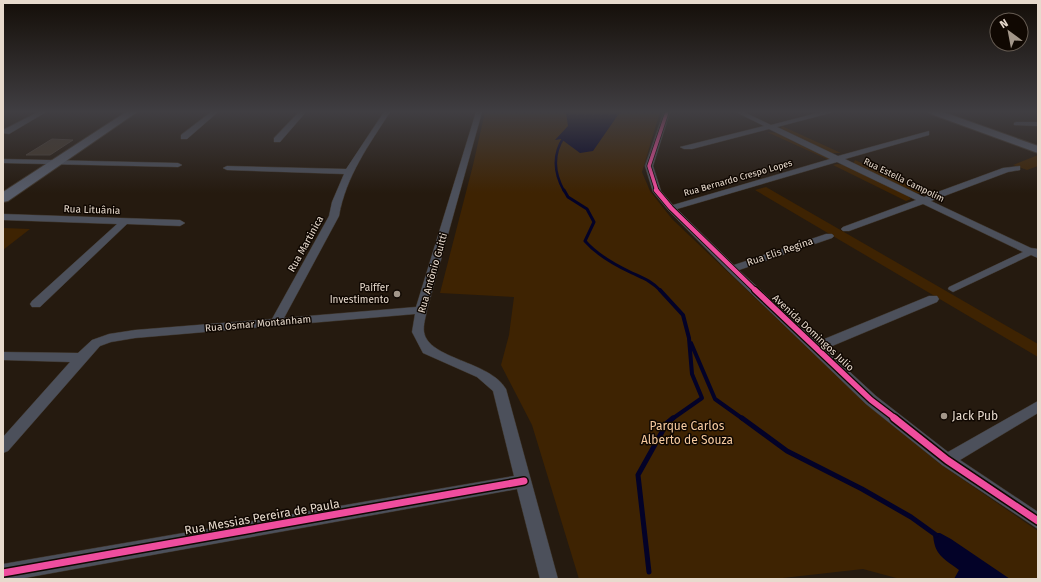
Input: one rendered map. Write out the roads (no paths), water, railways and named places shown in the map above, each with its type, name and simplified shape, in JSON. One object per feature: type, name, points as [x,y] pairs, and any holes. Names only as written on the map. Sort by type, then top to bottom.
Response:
[{"type":"main road","points":[[3,198],[91,139]]},
{"type":"main road","points":[[1008,139],[1038,150]]},
{"type":"street","name":"Rua Martinica","points":[[275,323],[334,216],[336,200],[349,172],[370,139]]},
{"type":"street","name":"Rua Antônio Guitti","points":[[470,139],[421,310],[418,332],[427,350],[482,374],[499,389],[549,579]]},
{"type":"street","name":"Avenida Domingos Julio","points":[[658,139],[649,166],[657,192],[671,208],[815,348],[871,400],[947,460],[1038,522]]},
{"type":"street","points":[[684,147],[692,147],[721,139]]},
{"type":"street","name":"Rua Estella Campolim","points":[[797,139],[924,201],[1035,252]]},
{"type":"street","name":"Rua Bernardo Crespo Lopes","points":[[671,208],[905,139]]},
{"type":"street","points":[[3,162],[178,166]]},
{"type":"street","points":[[227,168],[349,172]]},
{"type":"street","points":[[846,228],[1006,170],[1017,168]]},
{"type":"street","name":"Rua Lituânia","points":[[3,217],[180,223]]},
{"type":"street","points":[[36,304],[124,222]]},
{"type":"street","name":"Rua Elis Regina","points":[[732,268],[829,236]]},
{"type":"street","points":[[953,289],[1035,252]]},
{"type":"street","points":[[815,348],[933,299]]},
{"type":"street","name":"Rua Osmar Montanham","points":[[81,358],[96,343],[109,338],[135,334],[421,310]]},
{"type":"street","points":[[3,356],[81,358]]},
{"type":"street","points":[[3,447],[81,358]]},
{"type":"street","points":[[947,460],[1038,406]]},
{"type":"street","name":"Rua Messias Pereira de Paula","points":[[3,573],[524,481]]},
{"type":"water","points":[[561,139],[601,139],[593,151],[580,153]]},
{"type":"water","points":[[933,533],[940,533],[951,539],[1010,579],[954,579],[959,570],[944,559],[937,551]]},
{"type":"waterway","points":[[563,139],[556,157],[556,171],[564,191]]},
{"type":"waterway","points":[[564,190],[568,197],[587,209],[594,222],[585,241],[595,251],[619,267],[648,280],[661,291]]},
{"type":"waterway","points":[[661,291],[683,315],[689,338],[692,374],[702,398],[672,419]]},
{"type":"waterway","points":[[691,343],[715,399],[743,419]]},
{"type":"waterway","points":[[649,572],[638,475],[667,423],[673,418]]},
{"type":"waterway","points":[[742,418],[787,451],[862,489],[911,517],[936,535]]},
{"type":"place","name":"Paiffer Investimento","points":[[397,294]]},
{"type":"place","name":"Jack Pub","points":[[944,416]]},
{"type":"park label","name":"Parque Carlos Alberto de Souza","points":[[687,433]]}]
